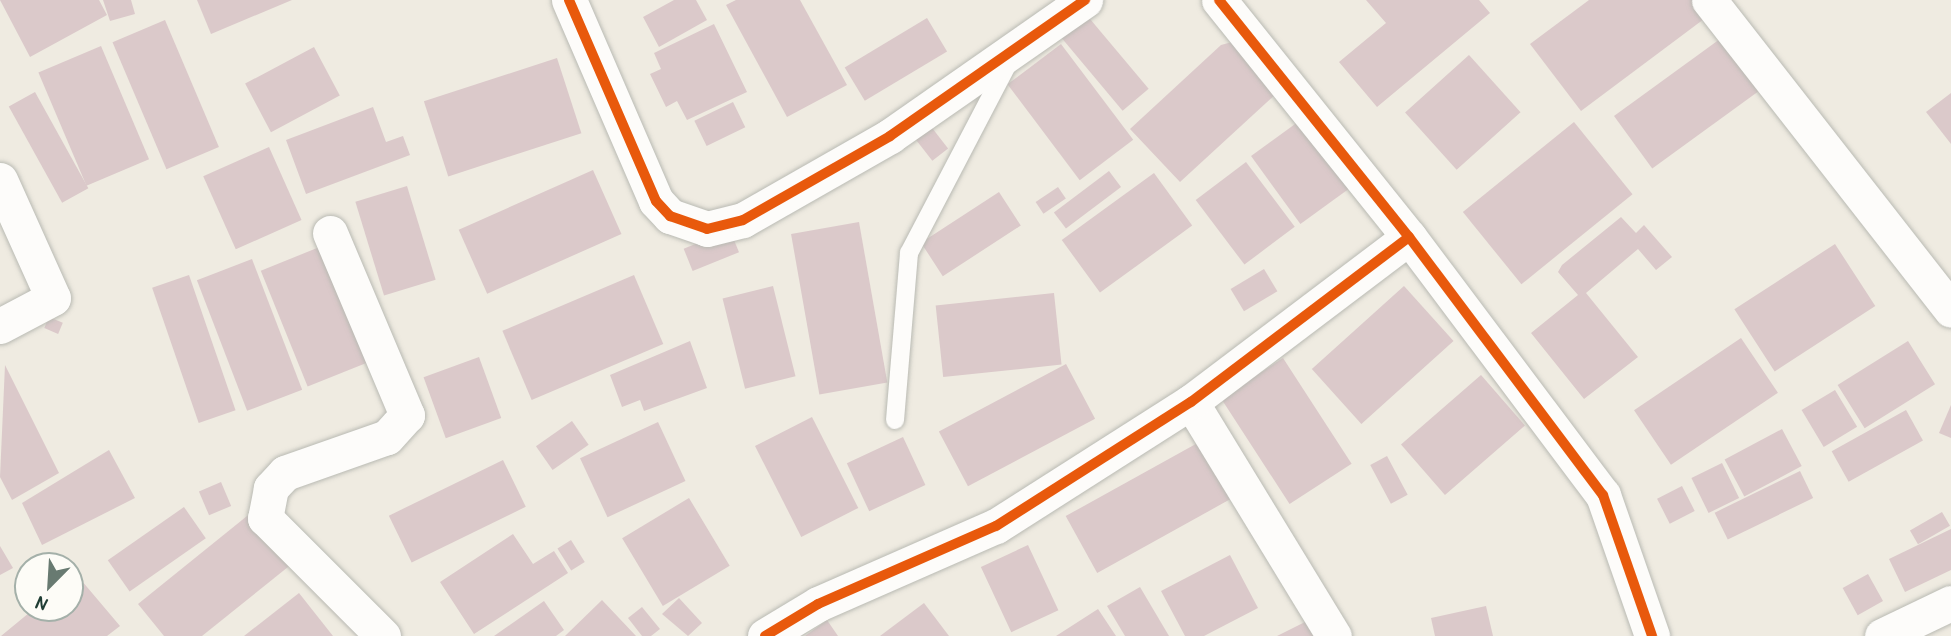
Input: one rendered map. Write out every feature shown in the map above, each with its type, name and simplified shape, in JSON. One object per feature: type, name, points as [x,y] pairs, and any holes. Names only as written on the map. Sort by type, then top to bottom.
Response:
[{"type":"street","points":[[569,0],[656,201],[670,216],[707,229],[743,220],[890,136],[1085,0]]},
{"type":"street","points":[[1219,0],[1409,237],[1603,495],[1652,636]]},
{"type":"street","points":[[1709,0],[1951,310]]},
{"type":"street","points":[[0,180],[53,298],[0,327]]},
{"type":"street","points":[[330,233],[407,415],[387,437],[285,473],[271,488],[265,518],[383,636]]},
{"type":"street","points":[[765,636],[818,604],[996,526],[1191,402],[1409,237]]},
{"type":"street","points":[[1191,402],[1334,636]]},
{"type":"street","points":[[1882,636],[1951,603]]},
{"type":"lane","points":[[895,420],[909,253],[1017,47]]},
{"type":"building","points":[[0,0],[99,0],[107,15],[30,57]]},
{"type":"building","points":[[103,0],[131,0],[135,14],[110,21]]},
{"type":"building","points":[[197,0],[292,0],[211,34]]},
{"type":"building","points":[[674,0],[696,0],[707,20],[659,47],[643,17]]},
{"type":"building","points":[[736,0],[800,0],[847,85],[787,117],[726,5]]},
{"type":"building","points":[[1366,0],[1479,0],[1490,13],[1377,107],[1339,62],[1386,23]]},
{"type":"building","points":[[1589,0],[1702,0],[1712,13],[1581,111],[1530,44]]},
{"type":"building","points":[[1085,13],[1149,89],[1123,111],[1059,35]]},
{"type":"building","points":[[927,18],[947,51],[865,101],[845,67]]},
{"type":"building","points":[[165,20],[219,147],[166,169],[113,42]]},
{"type":"building","points":[[714,24],[747,92],[687,120],[677,101],[666,107],[650,74],[661,69],[654,53]]},
{"type":"building","points":[[1720,39],[1758,92],[1652,169],[1614,116]]},
{"type":"building","points":[[1232,42],[1277,93],[1180,182],[1130,129],[1221,45]]},
{"type":"building","points":[[1061,44],[1133,140],[1080,180],[1007,84]]},
{"type":"building","points":[[101,46],[149,159],[86,186],[38,73]]},
{"type":"building","points":[[314,47],[340,96],[271,132],[245,84]]},
{"type":"building","points":[[1469,55],[1521,112],[1457,170],[1405,113]]},
{"type":"building","points":[[557,58],[581,133],[448,176],[424,101]]},
{"type":"building","points":[[35,92],[88,188],[62,203],[9,107]]},
{"type":"building","points":[[1951,93],[1951,144],[1926,112]]},
{"type":"building","points":[[733,102],[745,127],[707,146],[694,121]]},
{"type":"building","points":[[373,107],[386,142],[403,136],[410,155],[306,194],[286,140]]},
{"type":"building","points":[[1302,119],[1351,187],[1300,224],[1251,156]]},
{"type":"building","points":[[1574,122],[1633,194],[1521,284],[1463,212]]},
{"type":"building","points":[[929,124],[948,148],[932,161],[913,136]]},
{"type":"building","points":[[269,147],[302,220],[236,249],[203,176]]},
{"type":"building","points":[[1246,162],[1295,227],[1244,265],[1196,200]]},
{"type":"building","points":[[593,170],[621,234],[487,294],[459,230]]},
{"type":"building","points":[[1109,171],[1121,187],[1066,228],[1054,213]]},
{"type":"building","points":[[1154,173],[1192,226],[1100,293],[1062,240]]},
{"type":"building","points":[[407,186],[436,280],[384,296],[355,202]]},
{"type":"building","points":[[1058,187],[1066,199],[1043,214],[1036,202]]},
{"type":"building","points":[[999,192],[1021,226],[943,276],[921,243]]},
{"type":"building","points":[[1621,217],[1636,233],[1644,225],[1672,257],[1656,270],[1638,249],[1586,293],[1638,357],[1584,399],[1531,333],[1578,295],[1558,272],[1562,265]]},
{"type":"building","points":[[859,222],[887,383],[819,395],[791,234]]},
{"type":"building","points":[[730,230],[739,252],[693,271],[684,249]]},
{"type":"building","points":[[1835,244],[1875,306],[1775,371],[1734,309]]},
{"type":"building","points":[[322,246],[369,362],[308,387],[261,271]]},
{"type":"building","points":[[252,259],[302,390],[247,411],[197,280]]},
{"type":"building","points":[[1264,269],[1277,291],[1244,311],[1231,289]]},
{"type":"building","points":[[189,275],[236,410],[199,423],[152,288]]},
{"type":"building","points":[[634,275],[663,344],[532,400],[502,331]]},
{"type":"building","points":[[773,286],[795,376],[745,389],[723,299]]},
{"type":"building","points":[[1404,286],[1454,341],[1361,424],[1312,369]]},
{"type":"building","points":[[1054,293],[1062,365],[943,377],[936,305]]},
{"type":"building","points":[[49,317],[63,323],[58,334],[44,328]]},
{"type":"building","points":[[1741,338],[1778,393],[1671,465],[1634,410]]},
{"type":"building","points":[[690,341],[707,388],[644,411],[640,400],[622,407],[610,375]]},
{"type":"building","points":[[1908,341],[1935,384],[1865,428],[1838,385]]},
{"type":"building","points":[[479,357],[501,418],[446,438],[424,377]]},
{"type":"building","points":[[1283,358],[1352,464],[1290,504],[1221,398]]},
{"type":"building","points":[[1066,364],[1095,419],[968,486],[939,432]]},
{"type":"building","points":[[5,365],[59,473],[12,500],[0,477]]},
{"type":"building","points":[[1481,375],[1525,426],[1445,495],[1401,445]]},
{"type":"building","points":[[1835,390],[1857,427],[1824,447],[1802,410]]},
{"type":"building","points":[[1951,405],[1951,438],[1939,433]]},
{"type":"building","points":[[1906,410],[1923,441],[1849,482],[1832,451]]},
{"type":"building","points":[[812,417],[858,508],[801,537],[755,446]]},
{"type":"building","points":[[572,421],[589,445],[553,470],[536,446]]},
{"type":"building","points":[[658,422],[685,481],[608,517],[580,458]]},
{"type":"building","points":[[1782,429],[1802,466],[1744,497],[1725,460]]},
{"type":"building","points":[[903,437],[925,485],[869,511],[847,463]]},
{"type":"building","points":[[1203,440],[1235,497],[1097,573],[1066,516]]},
{"type":"building","points":[[109,450],[135,498],[42,545],[22,503]]},
{"type":"building","points":[[1387,456],[1408,495],[1391,504],[1370,465]]},
{"type":"building","points":[[503,460],[526,507],[412,562],[389,516]]},
{"type":"building","points":[[1722,463],[1739,498],[1709,513],[1691,478]]},
{"type":"building","points":[[1800,471],[1813,498],[1728,540],[1715,513]]},
{"type":"building","points":[[221,482],[231,506],[209,515],[199,491]]},
{"type":"building","points":[[1682,486],[1695,511],[1670,524],[1657,499]]},
{"type":"building","points":[[689,498],[730,566],[663,606],[622,538]]},
{"type":"building","points":[[184,507],[206,538],[130,591],[108,560]]},
{"type":"building","points":[[252,512],[293,563],[202,636],[164,636],[138,604]]},
{"type":"building","points":[[1942,512],[1950,526],[1918,544],[1910,530]]},
{"type":"building","points":[[1951,529],[1951,570],[1905,592],[1889,559]]},
{"type":"building","points":[[513,534],[533,564],[554,551],[568,573],[474,634],[440,582]]},
{"type":"building","points":[[571,540],[585,562],[571,571],[557,548]]},
{"type":"building","points":[[1028,545],[1058,610],[1011,632],[981,567]]},
{"type":"building","points":[[0,546],[13,568],[0,575]]},
{"type":"building","points":[[1230,555],[1258,608],[1204,636],[1185,636],[1161,591]]},
{"type":"building","points":[[1868,574],[1883,601],[1858,615],[1843,588]]},
{"type":"building","points":[[84,583],[120,626],[107,636],[1,636],[18,622],[84,622]]},
{"type":"building","points":[[1140,587],[1169,636],[1125,636],[1107,606]]},
{"type":"building","points":[[299,593],[333,636],[244,636]]},
{"type":"building","points":[[679,598],[702,623],[688,636],[662,614]]},
{"type":"building","points":[[602,600],[636,636],[565,636]]},
{"type":"building","points":[[544,601],[564,630],[556,636],[494,636]]},
{"type":"building","points":[[924,603],[949,636],[880,636]]},
{"type":"building","points":[[1486,606],[1493,636],[1435,636],[1431,618]]},
{"type":"building","points":[[642,607],[660,629],[651,636],[642,636],[628,618]]},
{"type":"building","points":[[1098,609],[1116,636],[1056,636]]},
{"type":"building","points":[[827,620],[838,636],[805,636]]},
{"type":"building","points":[[1307,621],[1314,636],[1277,636]]},
{"type":"cycle path","points":[[569,0],[656,201],[670,216],[707,229],[743,220],[890,136],[1085,0]]},
{"type":"cycle path","points":[[1219,0],[1409,237],[1603,495],[1652,636]]},
{"type":"cycle path","points":[[765,636],[818,604],[996,526],[1191,402],[1409,237]]}]
